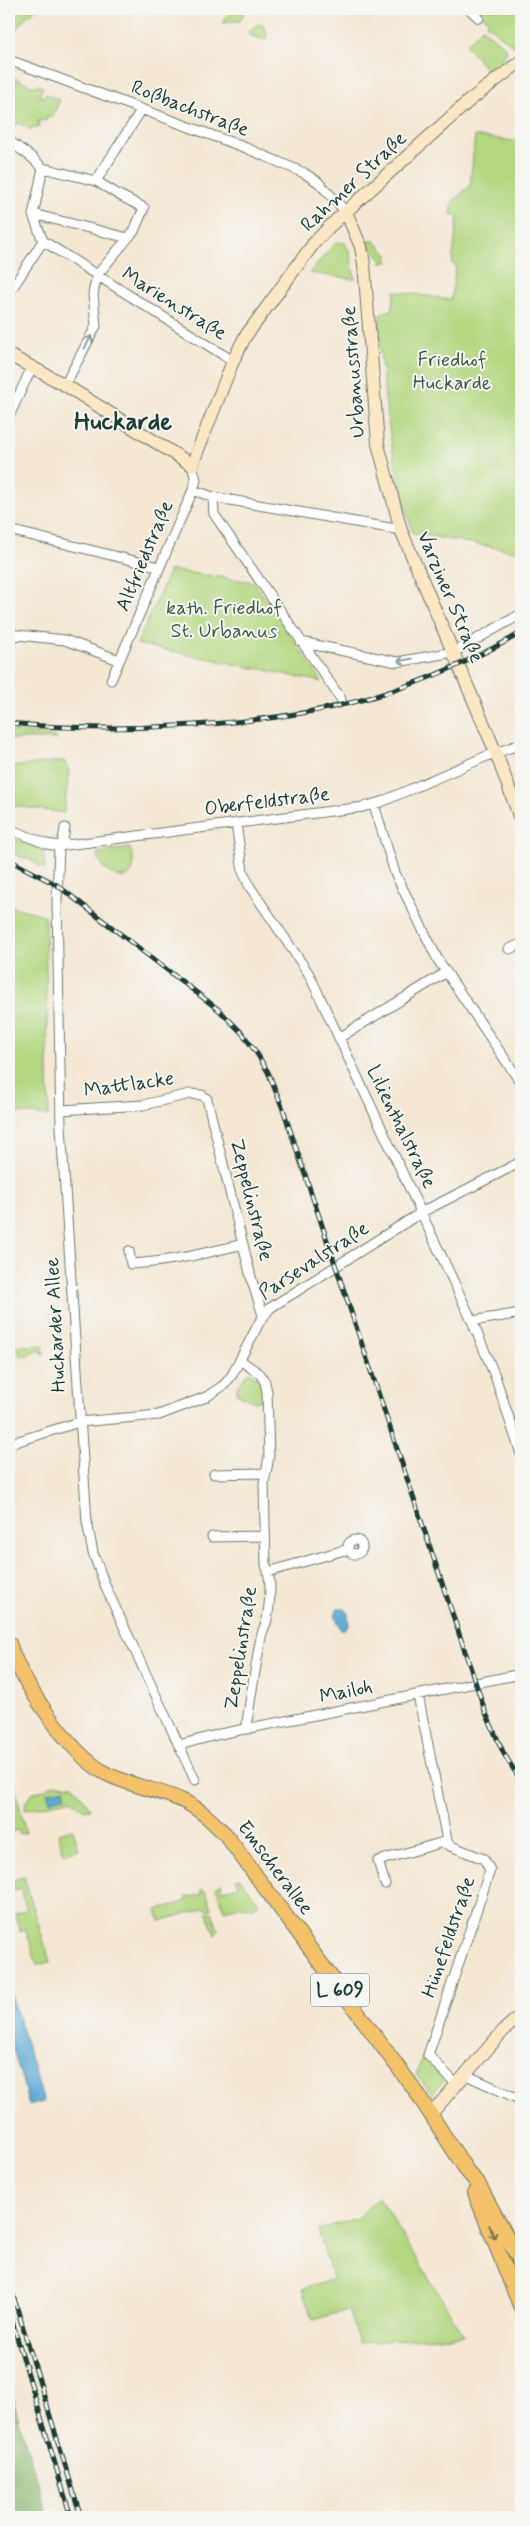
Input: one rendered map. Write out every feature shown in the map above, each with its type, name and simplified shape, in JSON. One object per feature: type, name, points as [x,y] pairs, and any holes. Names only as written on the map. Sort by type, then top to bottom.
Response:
[{"type":"main road","name":"Emscherallee","points":[[9,1643],[14,1659],[38,1701],[84,1758],[104,1772],[188,1804],[206,1816],[225,1834],[431,2114],[467,2171],[479,2185],[521,2263]]},
{"type":"main road","name":"Emscherallee","points":[[467,2171],[521,2308]]},
{"type":"street","points":[[469,9],[479,18]]},
{"type":"street","name":"Roßbachstraße","points":[[9,60],[142,109],[304,173],[318,182],[346,212]]},
{"type":"street","name":"Rahmer Straße","points":[[192,464],[233,361],[246,338],[314,243],[470,100],[521,61]]},
{"type":"street","points":[[96,181],[142,109]]},
{"type":"street","points":[[9,141],[43,168],[96,181],[144,208],[134,231],[98,276]]},
{"type":"street","points":[[9,293],[43,241],[33,214],[43,168]]},
{"type":"street","name":"Urbanusstraße","points":[[346,212],[361,247],[364,264],[378,444],[400,530]]},
{"type":"street","points":[[33,214],[128,238]]},
{"type":"street","name":"Marienstraße","points":[[43,241],[233,361]]},
{"type":"street","name":"Marienstraße","points":[[64,385],[96,326],[93,294],[98,276]]},
{"type":"street","points":[[9,355],[64,385],[192,464]]},
{"type":"street","points":[[9,416],[32,367]]},
{"type":"street","name":"Altfriedstraße","points":[[110,680],[196,480],[192,464]]},
{"type":"street","name":"Varziner Straße","points":[[192,490],[213,497],[400,530],[496,753],[521,821]]},
{"type":"street","points":[[213,497],[214,514],[341,700]]},
{"type":"street","points":[[9,530],[159,567]]},
{"type":"street","points":[[301,642],[397,662],[454,652],[521,614]]},
{"type":"street","points":[[9,655],[10,634],[65,640],[120,660]]},
{"type":"street","name":"Oberfeldstraße","points":[[9,830],[47,844],[61,846],[374,805],[521,744]]},
{"type":"street","points":[[374,805],[395,873],[446,973],[521,1083]]},
{"type":"street","name":"Lilienthalstraße","points":[[236,823],[243,872],[250,887],[309,974],[472,1321],[518,1431],[521,1454]]},
{"type":"street","name":"Huckarder Allee","points":[[65,828],[61,846],[57,901],[61,1110],[85,1504],[97,1565],[195,1780]]},
{"type":"street","points":[[509,949],[521,944]]},
{"type":"street","points":[[339,1038],[446,973]]},
{"type":"street","name":"Mattlacke","points":[[61,1110],[136,1106],[190,1094],[202,1095]]},
{"type":"street","name":"Zeppelinstraße","points":[[202,1095],[210,1107],[243,1244],[263,1316]]},
{"type":"street","name":"Parsevalstraße","points":[[9,1444],[79,1422],[159,1415],[194,1404],[224,1385],[240,1360],[263,1316],[270,1308],[422,1212],[521,1162]]},
{"type":"street","points":[[129,1251],[131,1264],[156,1263],[180,1260],[243,1244]]},
{"type":"street","points":[[472,1321],[521,1313]]},
{"type":"street","name":"Zeppelinstraße","points":[[240,1360],[253,1368],[265,1382],[269,1457],[265,1474],[265,1536],[268,1572],[266,1621],[261,1632],[247,1722],[248,1729]]},
{"type":"street","points":[[214,1474],[265,1474]]},
{"type":"street","points":[[212,1537],[265,1536]]},
{"type":"street","name":"Zeppelinstraße","points":[[268,1572],[348,1549]]},
{"type":"street","name":"Mailoh","points":[[179,1745],[248,1729],[521,1674]]},
{"type":"street","points":[[385,1884],[378,1861],[447,1841],[418,1696]]},
{"type":"street","name":"Hünefeldstraße","points":[[447,1841],[448,1845],[484,1859],[490,1870],[428,2055],[457,2085]]},
{"type":"street","points":[[431,2114],[504,2030],[521,2015]]},
{"type":"street","points":[[466,2075],[521,2100]]},
{"type":"green space","points":[[9,9],[35,9],[30,16],[28,14],[9,41]]},
{"type":"green space","points":[[230,9],[244,9],[245,11],[240,21],[223,23]]},
{"type":"green space","points":[[479,9],[521,9],[521,45],[515,47],[486,24],[489,21],[481,14]]},
{"type":"green space","points":[[263,24],[267,34],[265,40],[251,36],[249,31],[256,25]]},
{"type":"green space","points":[[482,28],[504,46],[507,52],[504,57],[486,70],[466,45]]},
{"type":"green space","points":[[15,78],[34,87],[37,85],[43,87],[39,96],[43,97],[45,94],[60,100],[52,118],[47,115],[47,120],[38,121],[39,127],[30,129],[18,123],[16,126],[9,123],[9,92]]},
{"type":"green space","name":"Friedhof Huckarde","points":[[475,136],[521,142],[521,552],[413,533],[390,438],[380,354],[381,313],[392,310],[395,291],[451,300],[456,265],[452,264],[458,216],[451,214],[453,201],[470,186]]},
{"type":"green space","points":[[368,241],[375,241],[388,255],[387,262],[381,263],[381,258],[370,248]]},
{"type":"green space","points":[[335,243],[345,243],[350,253],[355,279],[310,273]]},
{"type":"green space","name":"kath. Friedhof St. Urbanus","points":[[170,570],[254,582],[322,682],[137,644]]},
{"type":"green space","points":[[9,731],[53,736],[58,739],[9,739]]},
{"type":"green space","points":[[64,761],[69,770],[64,813],[9,805],[9,767]]},
{"type":"green space","points":[[9,837],[40,849],[43,852],[45,869],[30,860],[9,852]]},
{"type":"green space","points":[[130,848],[133,861],[129,876],[115,876],[102,865],[97,856],[98,853]]},
{"type":"green space","points":[[9,906],[45,915],[49,1116],[9,1112]]},
{"type":"green space","points":[[43,1345],[44,1355],[41,1350],[20,1358],[18,1346]]},
{"type":"green space","points":[[248,1372],[259,1380],[264,1400],[255,1402],[236,1393],[237,1388]]},
{"type":"green space","points":[[9,1763],[26,1833],[20,1834],[18,1830],[9,1832]]},
{"type":"green space","points":[[54,1784],[73,1785],[91,1809],[84,1810],[72,1799],[25,1810],[26,1801],[33,1792],[45,1790]]},
{"type":"green space","points":[[73,1829],[79,1849],[64,1854],[58,1833]]},
{"type":"green space","points":[[24,1877],[50,1962],[37,1965],[26,1930],[20,1932],[15,1914],[27,1910],[20,1888],[9,1892],[9,1881]]},
{"type":"green space","points":[[240,1878],[259,1903],[252,1908],[241,1906],[224,1910],[216,1887],[221,1883],[223,1890],[238,1886],[236,1879]]},
{"type":"green space","points":[[203,1889],[206,1892],[212,1909],[207,1910],[206,1908],[160,1921],[157,1910],[187,1901],[186,1898],[202,1894],[201,1890]]},
{"type":"green space","points":[[212,1912],[218,1930],[215,1935],[207,1913]]},
{"type":"green space","points":[[422,2058],[446,2079],[432,2094],[416,2075]]},
{"type":"green space","points":[[379,2197],[464,2335],[359,2343],[348,2310],[313,2320],[302,2289],[333,2280],[318,2230],[357,2218]]},
{"type":"green space","points":[[9,2387],[48,2517],[9,2517]]},
{"type":"water","points":[[337,1609],[344,1609],[348,1613],[349,1626],[344,1630],[341,1630],[335,1616]]},
{"type":"water","points":[[64,1788],[66,1796],[50,1801],[47,1793]]},
{"type":"water","points":[[9,1987],[44,2102],[29,2105],[9,2035]]},
{"type":"railway","points":[[9,723],[71,727],[154,727],[223,723],[312,711],[354,702],[436,675],[478,656],[521,633]]},
{"type":"railway","points":[[9,860],[57,885],[219,1010],[242,1033],[268,1072],[283,1109],[485,1711],[504,1754],[521,1781]]},
{"type":"railway","points":[[9,2282],[81,2517]]},
{"type":"railway","points":[[9,2311],[71,2517]]},
{"type":"district","name":"Huckarde","points":[[123,422]]}]
